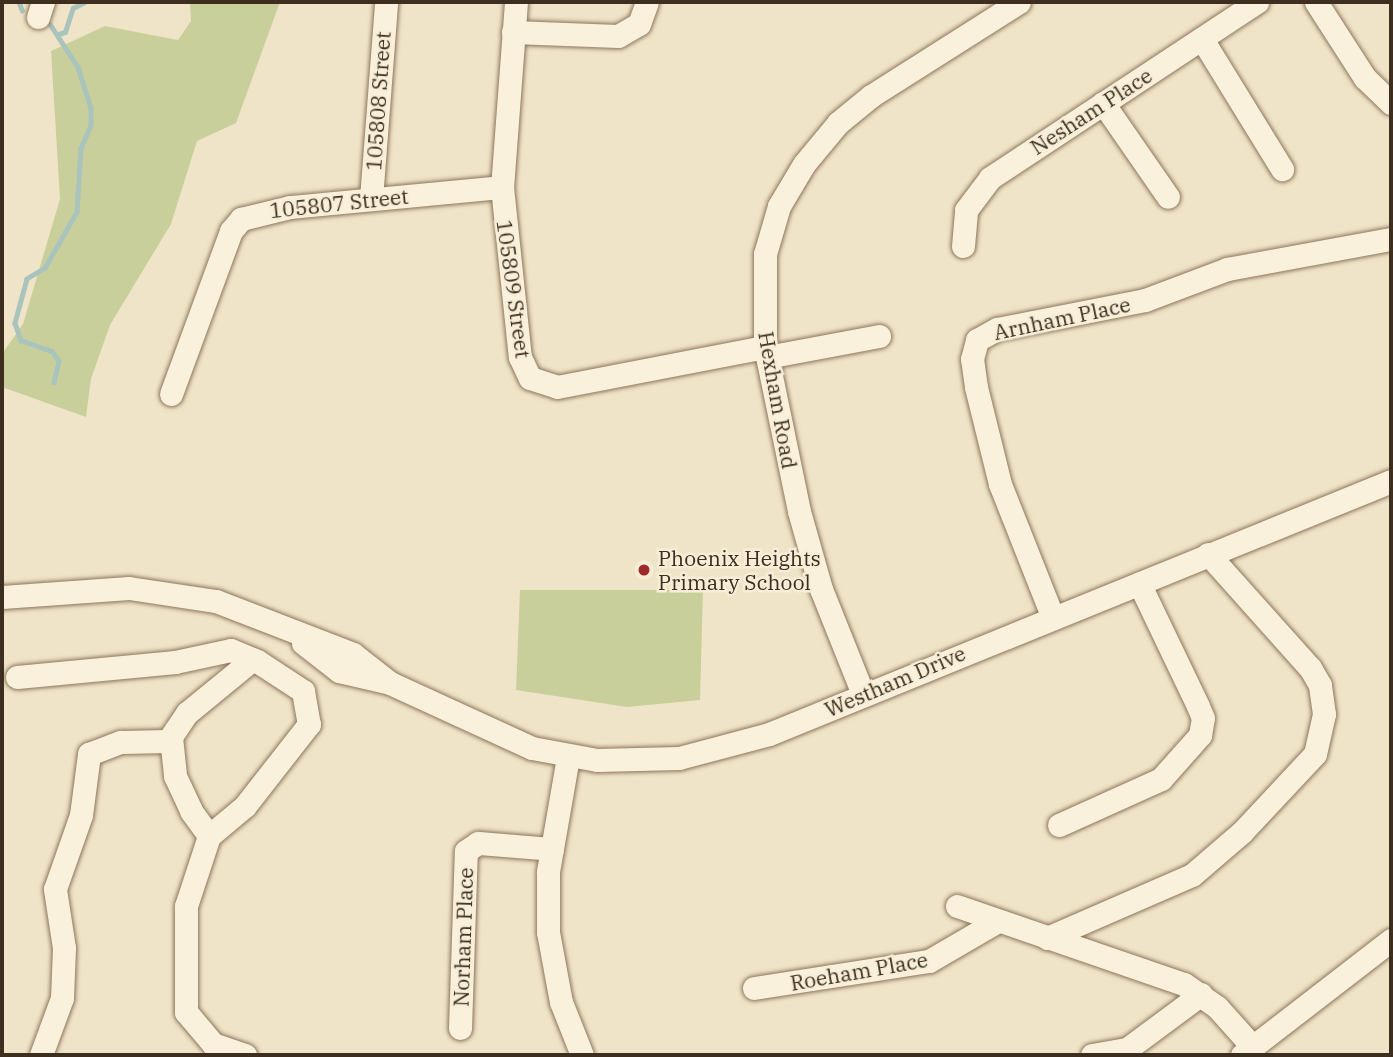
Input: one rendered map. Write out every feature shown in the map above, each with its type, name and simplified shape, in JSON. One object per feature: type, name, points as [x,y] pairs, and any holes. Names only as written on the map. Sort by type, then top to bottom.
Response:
[{"type":"street","name":"105808 Street","points":[[371,199],[386,2]]},
{"type":"street","name":"105809 Street","points":[[516,2],[502,187],[520,357],[530,378],[549,386],[567,385],[766,352]]},
{"type":"street","points":[[513,32],[618,36],[639,24],[647,2]]},
{"type":"street","name":"Hexham Road","points":[[863,694],[810,551],[766,352],[765,254],[779,206],[804,164],[838,123],[871,96],[1019,2]]},
{"type":"street","name":"Nesham Place","points":[[963,246],[966,210],[978,189],[1257,2]]},
{"type":"street","points":[[1316,2],[1365,78],[1391,103]]},
{"type":"street","points":[[1202,39],[1282,169]]},
{"type":"street","points":[[1103,103],[1168,197]]},
{"type":"street","name":"105807 Street","points":[[171,394],[226,243],[241,219],[272,209],[502,187]]},
{"type":"street","name":"Arnham Place","points":[[1053,618],[996,472],[974,377],[972,359],[977,340],[997,329],[1144,300],[1227,269],[1391,239]]},
{"type":"street","points":[[766,352],[878,336]]},
{"type":"street","name":"Westham Drive","points":[[2,597],[129,588],[172,591],[216,601],[287,632],[339,671],[390,683],[494,734],[568,757],[641,760],[727,748],[1391,481]]},
{"type":"street","points":[[1047,938],[1192,875],[1242,832],[1315,754],[1324,714],[1320,685],[1310,668],[1208,554]]},
{"type":"street","points":[[1059,825],[1161,779],[1200,735],[1203,718],[1139,583]]},
{"type":"street","points":[[17,677],[175,662],[231,650],[253,659],[303,691],[309,724],[245,806],[209,836],[186,906],[186,1012],[213,1044],[244,1055]]},
{"type":"street","points":[[41,1055],[62,998],[64,948],[55,889],[81,814],[89,754],[121,742],[167,741],[187,713],[253,659]]},
{"type":"street","points":[[171,737],[175,776],[191,811],[209,836]]},
{"type":"street","points":[[568,757],[552,849],[548,932],[561,1002],[582,1055]]},
{"type":"street","name":"Norham Place","points":[[460,1028],[466,851],[478,842],[552,849]]},
{"type":"street","points":[[957,906],[996,922],[1159,975],[1201,993],[1247,1051],[1391,940]]},
{"type":"street","name":"Roeham Place","points":[[754,988],[929,961],[996,922]]},
{"type":"street","points":[[1092,1055],[1127,1048],[1201,993]]},
{"type":"green space","points":[[190,2],[280,2],[236,123],[197,141],[171,224],[110,325],[91,379],[86,417],[2,387],[2,354],[23,324],[60,199],[51,51],[105,26],[178,40],[191,21]]},
{"type":"green space","points":[[520,590],[703,590],[700,700],[627,707],[516,690]]},
{"type":"waterway","points":[[19,2],[22,10]]},
{"type":"waterway","points":[[59,34],[65,32],[73,8],[85,2]]},
{"type":"waterway","points":[[50,24],[78,67],[91,108],[91,125],[81,148],[77,212],[45,268],[27,279],[15,323],[21,340],[52,351],[59,361],[54,382]]},
{"type":"place","name":"Phoenix Heights Primary School","points":[[644,570]]}]
